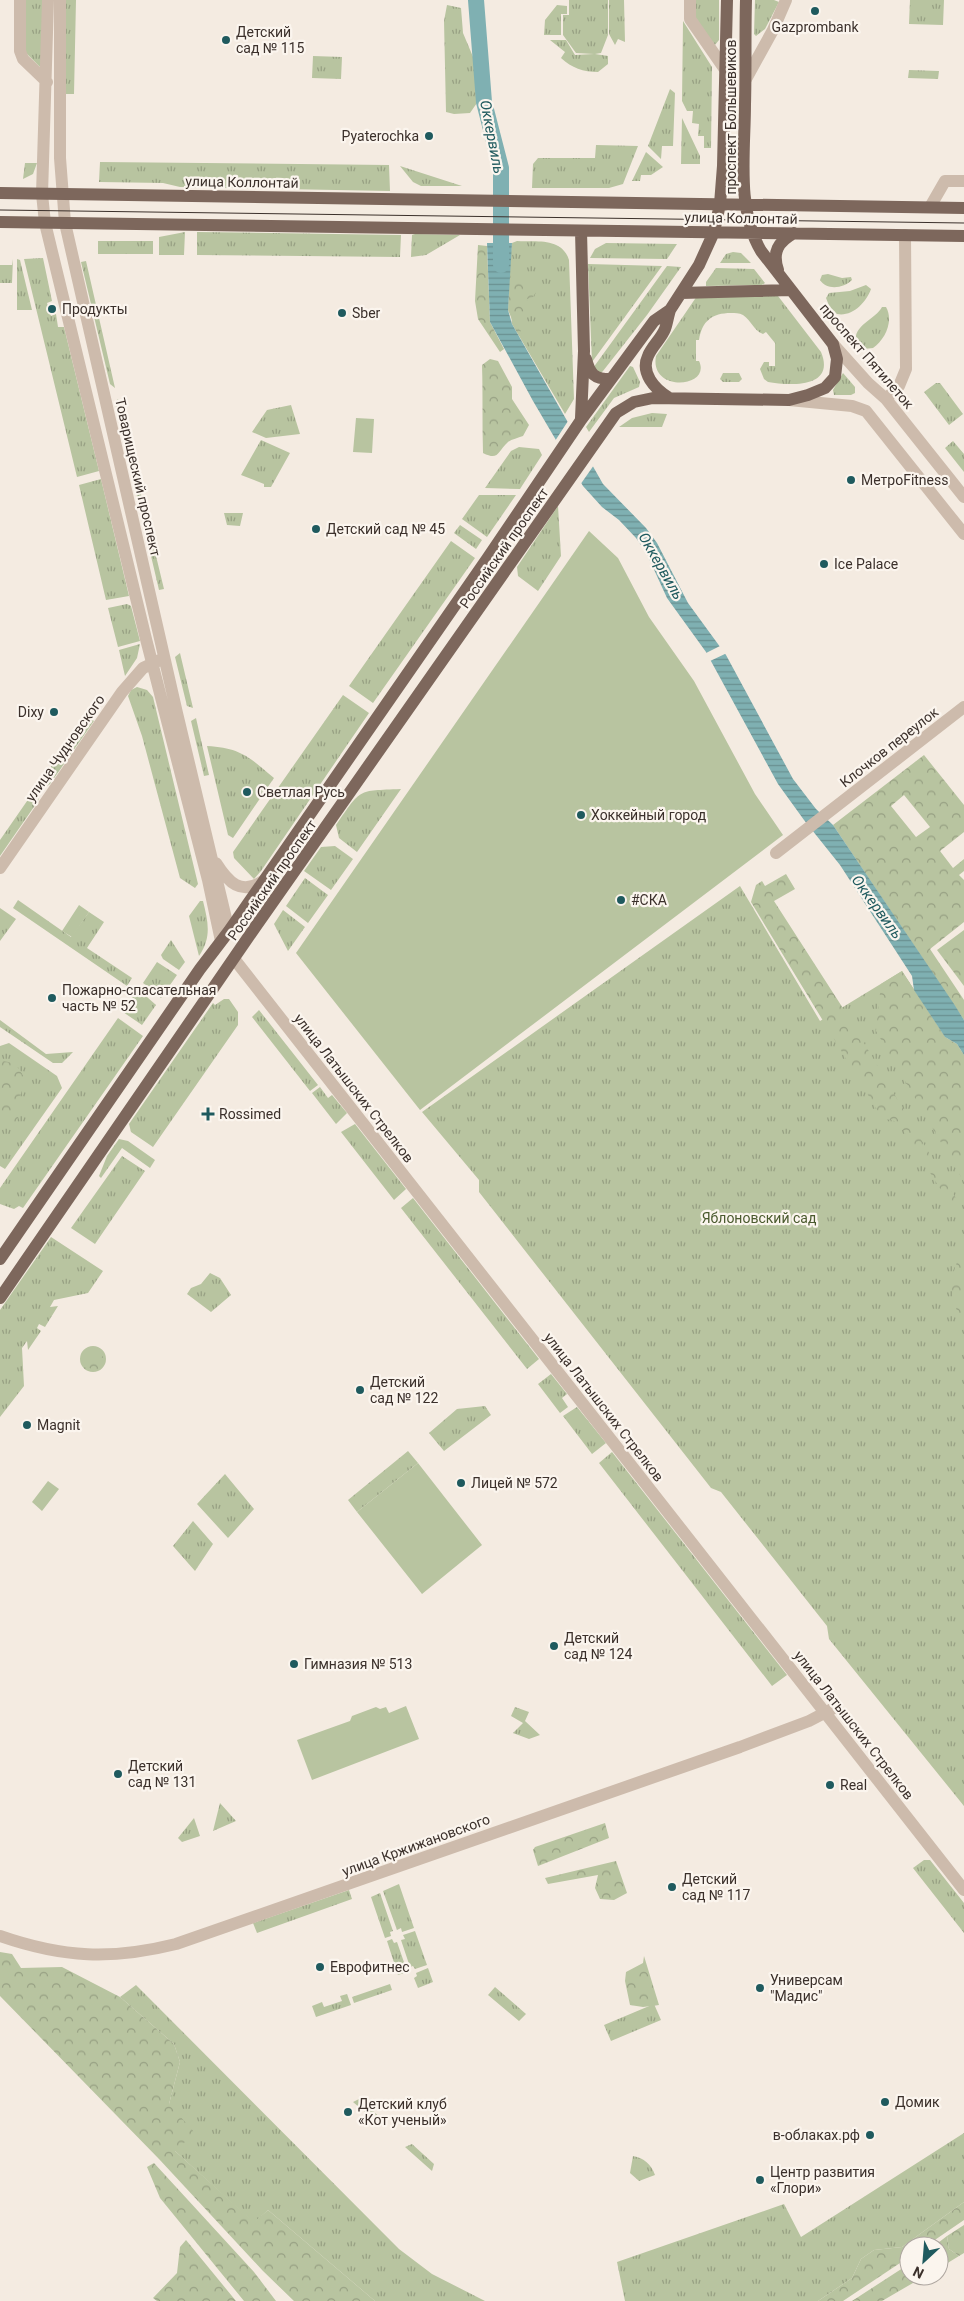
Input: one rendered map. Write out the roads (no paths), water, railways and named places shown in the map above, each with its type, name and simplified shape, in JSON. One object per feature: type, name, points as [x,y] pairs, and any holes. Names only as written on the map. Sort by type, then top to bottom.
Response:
[{"type":"main road","name":"проспект Большевиков","points":[[720,204],[723,166],[727,0]]},
{"type":"main road","name":"проспект Большевиков","points":[[746,0],[746,204],[753,233]]},
{"type":"main road","name":"улица Коллонтай","points":[[0,193],[964,208]]},
{"type":"main road","points":[[581,420],[654,321],[670,310],[682,293],[702,260],[714,232],[720,204]]},
{"type":"main road","points":[[0,222],[65,223]]},
{"type":"main road","name":"улица Коллонтай","points":[[65,223],[964,236]]},
{"type":"main road","points":[[581,231],[584,351],[581,420]]},
{"type":"main road","name":"проспект Пятилеток","points":[[753,233],[761,251],[833,344]]},
{"type":"main road","points":[[780,275],[776,263],[776,250],[784,239],[794,233]]},
{"type":"main road","points":[[682,293],[791,290]]},
{"type":"main road","points":[[670,310],[665,330],[646,361],[647,374],[653,386],[668,397],[789,400],[818,392],[830,383],[837,368],[833,344]]},
{"type":"main road","points":[[584,351],[591,374],[598,378],[610,379]]},
{"type":"main road","name":"Российский проспект","points":[[0,1298],[616,413],[625,406],[643,399],[668,397]]},
{"type":"main road","name":"Российский проспект","points":[[0,1259],[556,459],[581,420]]},
{"type":"main road","name":"улица Латышских Стрелков","points":[[225,936],[238,956]]},
{"type":"street","points":[[20,0],[20,51],[22,59],[47,82]]},
{"type":"street","name":"Товарищеский проспект","points":[[48,0],[47,82],[42,194],[45,223],[158,661],[211,855],[225,936]]},
{"type":"street","name":"Товарищеский проспект","points":[[60,0],[59,69],[65,223],[158,661],[208,880],[225,936]]},
{"type":"street","points":[[690,0],[690,19],[724,68]]},
{"type":"street","points":[[746,79],[773,30],[786,0]]},
{"type":"street","points":[[930,207],[945,180],[964,181]]},
{"type":"street","points":[[886,399],[899,386],[906,369],[906,235]]},
{"type":"street","name":"проспект Пятилеток","points":[[833,344],[868,383],[886,399],[964,497]]},
{"type":"street","points":[[789,400],[852,406],[866,410],[964,534]]},
{"type":"street","name":"улица Чудновского","points":[[0,868],[122,692],[139,671],[158,661]]},
{"type":"street","name":"Клочков переулок","points":[[776,853],[964,707]]},
{"type":"street","points":[[211,855],[223,873],[234,884],[252,888],[263,882]]},
{"type":"street","name":"улица Латышских Стрелков","points":[[238,956],[829,1711],[964,1890]]},
{"type":"street","name":"улица Латышских Стрелков","points":[[829,1711],[964,1876]]},
{"type":"street","name":"улица Кржижановского","points":[[0,1936],[44,1949],[91,1955],[140,1953],[176,1944],[731,1750],[829,1711]]},
{"type":"water","points":[[487,243],[512,243],[508,310],[512,324],[603,484],[646,528],[657,543],[688,603],[726,655],[793,779],[816,809],[833,825],[954,1004],[964,1020],[964,1055],[957,1044],[945,1037],[914,990],[912,976],[840,865],[778,784],[706,652],[667,598],[646,552],[619,520],[602,507],[583,486],[533,401],[490,322]]},
{"type":"waterway","name":"Оккервиль","points":[[476,0],[484,102],[501,168],[501,265]]},
{"type":"tram line","points":[[0,210],[964,223]]},
{"type":"place","name":"Gazprombank","points":[[815,11]]},
{"type":"place","name":"Детский сад № 115","points":[[226,40]]},
{"type":"place","name":"Pyaterochka","points":[[429,136]]},
{"type":"place","name":"Продукты","points":[[52,309]]},
{"type":"place","name":"Sber","points":[[342,313]]},
{"type":"place","name":"МетроFitness","points":[[851,480]]},
{"type":"place","name":"Детский сад № 45","points":[[316,529]]},
{"type":"place","name":"Ice Palace","points":[[824,564]]},
{"type":"place","name":"Dixy","points":[[54,712]]},
{"type":"place","name":"Светлая Русь","points":[[247,792]]},
{"type":"place","name":"Хоккейный город","points":[[581,815]]},
{"type":"place","name":"#СКА","points":[[621,900]]},
{"type":"place","name":"Пожарно-спасательная часть № 52","points":[[52,998]]},
{"type":"place","name":"Rossimed","points":[[208,1114]]},
{"type":"place","name":"Детский сад № 122","points":[[360,1390]]},
{"type":"place","name":"Magnit","points":[[27,1425]]},
{"type":"place","name":"Лицей № 572","points":[[461,1483]]},
{"type":"place","name":"Детский сад № 124","points":[[554,1646]]},
{"type":"place","name":"Гимназия № 513","points":[[294,1664]]},
{"type":"place","name":"Детский сад № 131","points":[[118,1774]]},
{"type":"place","name":"Real","points":[[830,1785]]},
{"type":"place","name":"Детский сад № 117","points":[[672,1887]]},
{"type":"place","name":"Еврофитнес","points":[[320,1967]]},
{"type":"place","name":"Универсам \"Мадис\"","points":[[760,1988]]},
{"type":"place","name":"Домик","points":[[885,2102]]},
{"type":"place","name":"Детский клуб «Кот ученый»","points":[[348,2112]]},
{"type":"place","name":"в-облаках.рф","points":[[870,2135]]},
{"type":"place","name":"Центр развития «Глори»","points":[[760,2180]]},
{"type":"park label","name":"Яблоновский сад","points":[[759,1218]]}]
